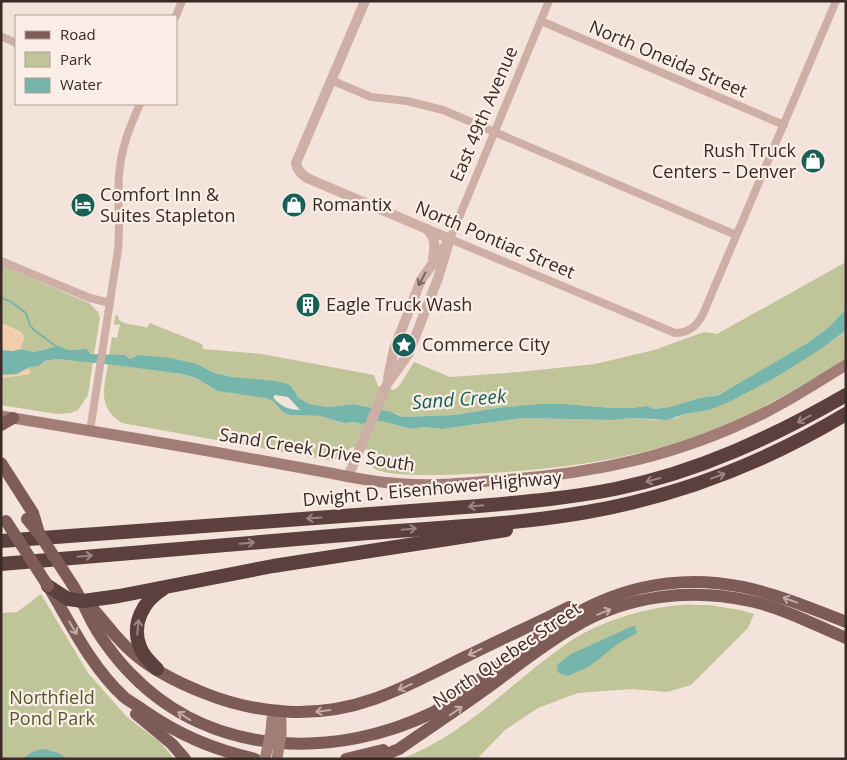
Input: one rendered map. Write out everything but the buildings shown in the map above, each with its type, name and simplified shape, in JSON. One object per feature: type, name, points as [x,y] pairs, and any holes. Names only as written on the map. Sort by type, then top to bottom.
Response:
[{"type":"highway","name":"Dwight D. Eisenhower Highway","points":[[1,541],[479,506],[596,493],[661,478],[726,456],[791,426],[846,395]]},
{"type":"highway","points":[[48,586],[68,599],[83,601],[283,565],[552,523],[587,512],[658,496],[728,473],[788,446],[846,414]]},
{"type":"highway","points":[[1,564],[459,526],[587,512]]},
{"type":"highway","points":[[157,669],[146,658],[140,647],[137,625],[145,605],[168,586]]},
{"type":"main road","name":"Sand Creek Drive South","points":[[7,417],[348,477],[397,484],[439,484],[551,476],[616,466],[671,451],[730,428],[788,400],[846,365]]},
{"type":"main road","points":[[1,425],[7,417]]},
{"type":"main road","points":[[1,463],[40,534],[83,601],[89,616],[130,673],[178,713],[206,728],[246,744],[280,750],[311,751],[337,749],[358,745],[408,727],[435,711],[534,639],[576,612],[619,594],[642,588],[697,581],[736,585],[781,596],[846,622]]},
{"type":"main road","points":[[1,478],[31,518]]},
{"type":"main road","points":[[4,517],[96,663],[137,715],[163,736],[185,759]]},
{"type":"main road","points":[[83,601],[96,612],[124,646],[140,659],[189,687],[220,699],[258,710],[277,712],[321,711],[368,701],[421,679],[598,593],[622,585],[653,579],[671,583]]},
{"type":"main road","name":"North Quebec Street","points":[[421,734],[574,626],[609,610],[648,599],[670,595],[705,594],[752,601],[779,610],[846,638]]},
{"type":"main road","points":[[125,698],[170,728],[190,738],[222,750],[255,759]]},
{"type":"main road","points":[[276,759],[276,733],[272,719],[277,712]]},
{"type":"main road","points":[[265,759],[276,733]]},
{"type":"main road","points":[[346,759],[381,750],[421,734]]},
{"type":"main road","points":[[374,759],[399,749],[421,734]]},
{"type":"street","points":[[176,15],[182,1]]},
{"type":"street","points":[[365,1],[331,80],[371,97],[432,107],[736,235],[836,1]]},
{"type":"street","name":"East 49th Avenue","points":[[387,384],[409,353],[436,286],[450,239],[549,1]]},
{"type":"street","name":"North Oneida Street","points":[[541,21],[784,124]]},
{"type":"street","points":[[1,36],[15,43]]},
{"type":"street","name":"North Pontiac Street","points":[[331,80],[296,163],[299,172],[307,178],[666,330],[682,333],[696,326],[703,314],[736,235]]},
{"type":"street","points":[[90,431],[120,228],[120,165],[124,144],[140,105]]},
{"type":"street","points":[[426,229],[432,234],[434,242],[432,262]]},
{"type":"street","name":"East 49th Avenue","points":[[348,477],[387,384],[394,349],[421,280],[450,239]]},
{"type":"street","points":[[1,261],[90,298],[110,303]]},
{"type":"green space","points":[[846,262],[846,309],[829,327],[809,342],[718,395],[670,407],[654,409],[647,406],[612,408],[565,404],[503,407],[454,415],[403,417],[398,414],[355,404],[328,407],[309,404],[299,398],[288,384],[232,377],[215,373],[197,364],[138,355],[130,359],[125,355],[109,355],[112,337],[117,338],[120,324],[114,325],[115,316],[118,315],[119,320],[125,323],[147,328],[150,323],[202,344],[203,349],[262,354],[374,375],[378,386],[394,390],[400,385],[414,362],[450,377],[519,372],[595,364],[654,350],[704,332],[717,334]]},
{"type":"green space","points":[[1,265],[89,303],[98,312],[100,318],[94,354],[87,352],[86,349],[67,350],[58,346],[34,352],[21,349],[21,343],[24,339],[21,332],[1,323]]},
{"type":"green space","points":[[846,330],[846,359],[778,399],[736,420],[700,435],[628,456],[554,468],[478,474],[407,475],[389,473],[371,466],[368,461],[371,457],[369,450],[352,447],[333,461],[122,423],[109,411],[104,397],[108,364],[182,374],[196,378],[229,393],[253,395],[273,401],[290,415],[320,416],[344,423],[355,422],[361,424],[381,421],[411,429],[423,427],[442,429],[522,418],[612,420],[633,418],[655,420],[676,418],[685,414],[709,410],[821,349]]},
{"type":"green space","points":[[57,359],[93,362],[88,395],[78,410],[71,413],[57,414],[1,405],[1,378],[30,374],[28,368]]},
{"type":"green space","name":"Northfield Pond Park","points":[[41,594],[88,673],[127,717],[161,743],[174,759],[1,759],[1,613],[17,612]]},
{"type":"green space","points":[[676,605],[709,605],[754,614],[748,628],[691,685],[667,692],[632,689],[578,693],[538,708],[505,730],[477,759],[400,759],[444,738],[465,724],[562,647],[600,625],[628,615],[657,608]]},
{"type":"sand","points":[[1,323],[23,334],[24,339],[19,352],[30,374],[1,378]]},
{"type":"water","points":[[846,309],[846,330],[821,349],[776,377],[729,402],[709,410],[685,414],[667,420],[633,418],[612,420],[522,418],[442,429],[423,427],[411,429],[381,421],[361,424],[355,422],[344,423],[320,416],[290,415],[283,412],[273,401],[265,398],[218,391],[196,378],[182,374],[114,365],[57,359],[45,361],[38,366],[30,367],[17,374],[1,375],[1,350],[13,351],[21,349],[34,352],[58,346],[68,350],[86,349],[91,354],[125,355],[130,359],[138,355],[171,358],[197,364],[215,373],[232,377],[288,384],[299,398],[309,404],[328,407],[354,404],[391,412],[403,417],[454,415],[503,407],[543,404],[612,408],[647,406],[654,409],[719,395],[809,342],[829,327]],"holes":[[[275,395],[288,397],[300,410],[285,407],[273,397]]]},
{"type":"water","points":[[635,626],[637,633],[619,643],[590,666],[568,676],[559,673],[557,670],[558,664],[571,654]]},
{"type":"water","points":[[43,749],[59,753],[68,759],[22,759],[34,751]]},
{"type":"waterway","points":[[1,298],[10,301],[26,313],[34,330],[57,347]]},
{"type":"place","name":"Rush Truck Centers – Denver","points":[[813,161]]},
{"type":"place","name":"Comfort Inn & Suites Stapleton","points":[[83,205]]},
{"type":"place","name":"Romantix","points":[[294,205]]},
{"type":"place","name":"Eagle Truck Wash","points":[[308,305]]},
{"type":"place","name":"Commerce City","points":[[404,345]]},
{"type":"water label","name":"Sand Creek","points":[[459,399]]}]
